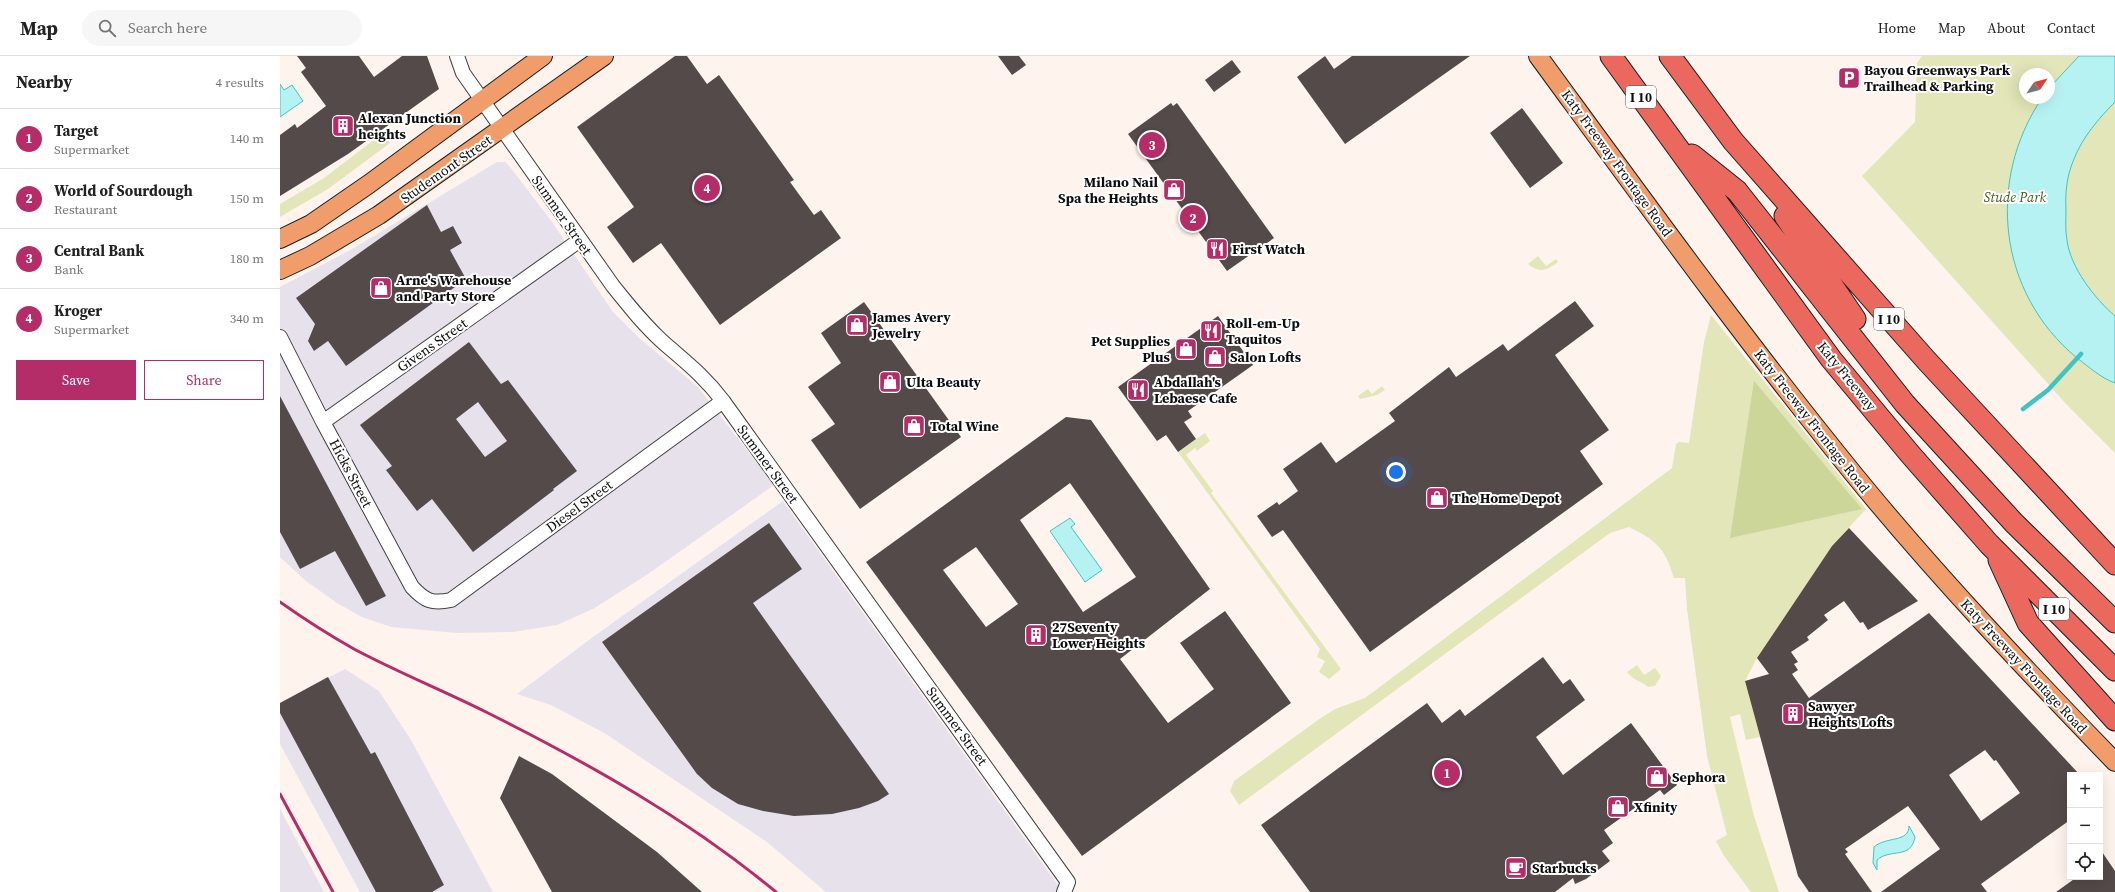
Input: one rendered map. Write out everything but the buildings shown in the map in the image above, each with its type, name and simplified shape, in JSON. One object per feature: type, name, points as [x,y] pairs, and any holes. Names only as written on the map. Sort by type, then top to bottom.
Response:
[{"type":"highway","name":"Katy Freeway","points":[[1610,56],[1831,359],[1910,454],[1992,547],[2115,670]]},
{"type":"highway","name":"I 10","points":[[1670,56],[1733,141],[1926,360],[2115,564]]},
{"type":"highway","points":[[1671,138],[1737,191],[1905,404],[2018,519],[2113,620]]},
{"type":"highway","points":[[1733,141],[1850,312],[2018,519]]},
{"type":"highway","points":[[1992,547],[2028,623],[2115,720]]},
{"type":"main road","points":[[280,239],[311,224],[543,56]]},
{"type":"main road","name":"Studemont Street","points":[[280,270],[310,256],[379,216],[604,56]]},
{"type":"main road","name":"Katy Freeway Frontage Road","points":[[1538,56],[1708,287],[1856,477],[1943,579],[2115,762]]},
{"type":"street","name":"Summer Street","points":[[457,56],[463,73],[580,240],[633,312],[663,342],[698,371],[723,401],[1066,887]]},
{"type":"street","name":"Givens Street","points":[[323,422],[580,240]]},
{"type":"street","name":"Hicks Street","points":[[280,337],[323,422],[412,587],[421,597],[431,601]]},
{"type":"street","name":"Diesel Street","points":[[431,601],[451,600],[723,401]]},
{"type":"shaded area","points":[[497,162],[505,162],[510,167],[552,222],[613,312],[638,337],[698,387],[774,485],[648,574],[593,609],[557,625],[513,632],[457,633],[391,627],[362,617],[337,603],[306,581],[280,557],[280,287],[352,249]]},
{"type":"shaded area","points":[[783,501],[1060,888],[1055,892],[826,892],[767,842],[606,734],[551,705],[517,694],[593,637]]},
{"type":"shaded area","points":[[345,669],[379,691],[411,740],[493,892],[360,892],[280,744],[280,703]]},
{"type":"shaded area","points":[[280,809],[324,892],[280,892]]},
{"type":"green space","name":"Stude Park","points":[[1922,56],[2115,56],[2115,453],[2067,405],[1862,176],[1915,122],[1917,63]]},
{"type":"green space","points":[[383,133],[390,143],[328,189],[280,217],[280,204],[324,178]]},
{"type":"green space","points":[[1538,256],[1546,266],[1556,259],[1558,262],[1547,269],[1536,269],[1528,264]]},
{"type":"green space","points":[[1711,315],[1866,509],[1832,546],[1757,658],[1745,681],[1760,737],[1746,740],[1740,714],[1730,717],[1754,816],[1779,892],[1751,892],[1724,856],[1716,841],[1727,835],[1707,756],[1687,609],[1685,578],[1674,578],[1667,559],[1658,546],[1646,536],[1629,527],[1610,533],[1239,805],[1230,791],[1234,781],[1335,709],[1365,698],[1672,468],[1676,444],[1679,442],[1689,443],[1704,342]]},
{"type":"green space","points":[[1754,381],[1862,509],[1730,538]]},
{"type":"green space","points":[[1382,386],[1385,390],[1377,395],[1360,399],[1358,396],[1368,389],[1372,394]]},
{"type":"green space","points":[[1205,433],[1210,441],[1197,451],[1195,448],[1186,455],[1213,491],[1211,493],[1341,669],[1329,679],[1319,672],[1325,661],[1317,657],[1320,649],[1178,452]]},
{"type":"green space","points":[[1637,665],[1644,675],[1655,668],[1661,676],[1655,686],[1648,687],[1627,672]]},
{"type":"water","points":[[2079,56],[2115,56],[2115,102],[2082,143],[2077,151],[2070,171],[2066,196],[2066,236],[2069,250],[2078,271],[2099,301],[2115,316],[2115,383],[2100,375],[2077,358],[2051,332],[2030,302],[2016,269],[2009,235],[2008,200],[2013,164],[2024,130],[2039,104],[2055,104],[2055,82]]},
{"type":"water","points":[[280,84],[284,90],[292,85],[303,101],[280,117]]},
{"type":"water","points":[[1070,518],[1075,524],[1071,527],[1102,570],[1085,582],[1050,531]]},
{"type":"water","points":[[1909,826],[1915,837],[1913,844],[1905,851],[1888,855],[1877,860],[1877,870],[1873,863],[1874,847],[1885,841],[1905,835]]},
{"type":"waterway","points":[[2023,409],[2048,390],[2081,354]]},
{"type":"railway","points":[[280,602],[317,627],[354,649],[524,731],[599,772],[672,816],[708,840],[776,892]]},
{"type":"railway","points":[[280,794],[333,892]]},
{"type":"place","name":"Bayou Greenways Park Trailhead & Parking","points":[[1849,78]]},
{"type":"place","name":"Alexan Junction heights","points":[[343,126]]},
{"type":"place","name":"Central Bank","points":[[1152,145]]},
{"type":"place","name":"Kroger","points":[[707,188]]},
{"type":"place","name":"Milano Nail Spa the Heights","points":[[1174,190]]},
{"type":"place","name":"World of Sourdough","points":[[1193,218]]},
{"type":"place","name":"First Watch","points":[[1217,249]]},
{"type":"place","name":"Arne's Warehouse and Party Store","points":[[381,288]]},
{"type":"place","name":"James Avery Jewelry","points":[[857,325]]},
{"type":"place","name":"Roll-em-Up Taquitos","points":[[1211,331]]},
{"type":"place","name":"Pet Supplies Plus","points":[[1186,349]]},
{"type":"place","name":"Salon Lofts","points":[[1215,357]]},
{"type":"place","name":"Ulta Beauty","points":[[890,382]]},
{"type":"place","name":"Abdallah's Lebaese Cafe","points":[[1138,390]]},
{"type":"place","name":"Total Wine","points":[[914,426]]},
{"type":"place","name":"The Home Depot","points":[[1437,498]]},
{"type":"place","name":"27Seventy Lower Heights","points":[[1036,635]]},
{"type":"place","name":"Sawyer Heights Lofts","points":[[1793,714]]},
{"type":"place","name":"Target","points":[[1447,773]]},
{"type":"place","name":"Sephora","points":[[1657,777]]},
{"type":"place","name":"Xfinity","points":[[1618,807]]},
{"type":"place","name":"Starbucks","points":[[1516,868]]}]
